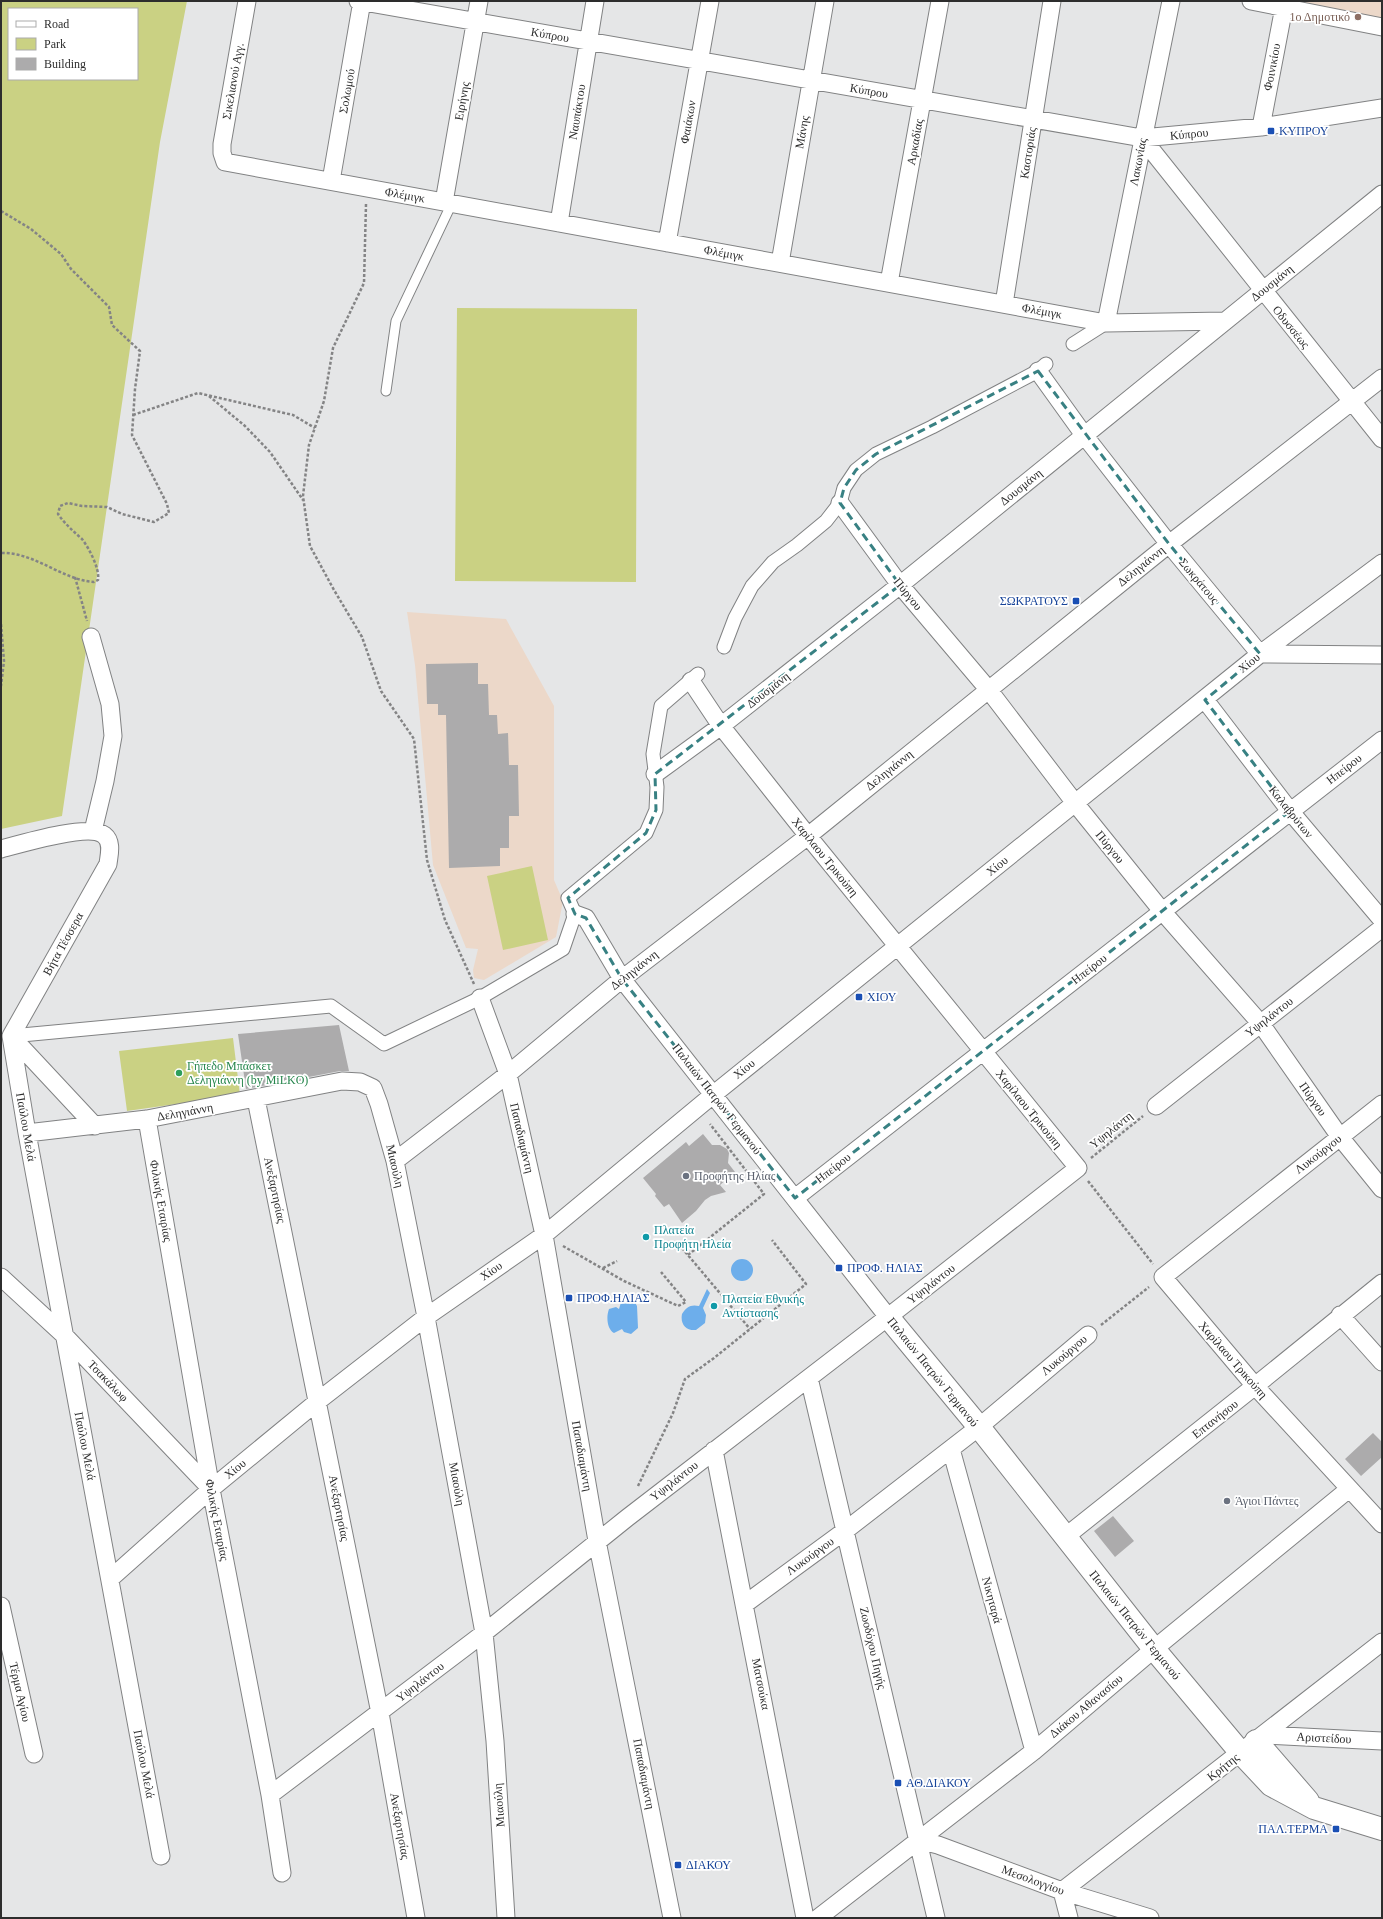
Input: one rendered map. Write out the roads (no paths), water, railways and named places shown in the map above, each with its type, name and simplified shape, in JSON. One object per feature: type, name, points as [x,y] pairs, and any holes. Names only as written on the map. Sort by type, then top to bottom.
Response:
[{"type":"street","name":"Σικελιανού Αγγ.","points":[[225,162],[222,153],[222,144],[247,1]]},
{"type":"street","name":"Κύπρου","points":[[361,1],[1142,138],[1261,127],[1382,108]]},
{"type":"street","name":"Σολωμού","points":[[331,181],[361,1]]},
{"type":"street","name":"Ειρήνης","points":[[448,202],[479,1]]},
{"type":"street","name":"Ναυπάκτου","points":[[559,223],[595,1]]},
{"type":"street","name":"Φαιάκων","points":[[667,243],[710,1]]},
{"type":"street","name":"Μάνης","points":[[780,263],[825,1]]},
{"type":"street","name":"Αρκαδίας","points":[[889,283],[940,1]]},
{"type":"street","name":"Καστοριάς","points":[[1004,304],[1052,1]]},
{"type":"street","name":"Λακωνίας","points":[[1106,323],[1142,138],[1171,1]]},
{"type":"street","points":[[1251,1],[1382,27]]},
{"type":"street","name":"Φοινικίου","points":[[1261,127],[1284,7]]},
{"type":"street","name":"Οδυσσέως","points":[[1142,138],[1382,439]]},
{"type":"street","name":"Φλέμιγκ","points":[[225,162],[1106,323],[1225,322]]},
{"type":"street","name":"Δουσμάνη","points":[[655,774],[721,726],[900,585],[1382,194]]},
{"type":"street","points":[[1073,344],[1106,323]]},
{"type":"street","points":[[724,647],[734,618],[752,586],[773,562],[798,545],[826,521],[840,503],[844,488],[856,470],[876,454],[932,428],[1042,368]]},
{"type":"street","name":"Σωκράτους","points":[[1042,368],[1084,435],[1168,544],[1260,654]]},
{"type":"street","name":"Δεληγιάννη","points":[[395,1161],[508,1074],[622,979],[808,836],[1168,544],[1382,378]]},
{"type":"street","name":"Πύργου","points":[[840,503],[900,585],[988,689],[1075,803],[1162,911],[1261,1024],[1340,1137],[1382,1189]]},
{"type":"street","name":"Χίου","points":[[110,1579],[211,1489],[318,1401],[426,1317],[544,1235],[714,1094],[1205,700],[1260,654],[1382,563]]},
{"type":"street","points":[[1,849],[79,831],[93,831],[105,781],[113,736],[110,704],[92,637]]},
{"type":"street","points":[[1260,654],[1382,655]]},
{"type":"street","points":[[12,1036],[331,1006],[384,1044],[480,998],[563,949],[575,914],[568,898],[646,833],[656,810],[657,787],[653,754],[661,706],[694,677]]},
{"type":"street","name":"Χαρίλαου Τρικούπη","points":[[694,677],[721,726],[897,947],[1078,1168]]},
{"type":"street","name":"Καλαβρύτων","points":[[1205,700],[1290,811],[1382,920]]},
{"type":"street","name":"Ηπείρου","points":[[795,1198],[1382,740]]},
{"type":"street","name":"Βήτα Τέσσερα","points":[[12,1036],[108,864],[110,845],[104,835],[93,831]]},
{"type":"street","name":"Παλαιών Πατρών Γερμανού","points":[[575,914],[586,918],[622,979],[888,1317],[978,1427],[1154,1648],[1254,1743],[1271,1785],[1314,1808],[1382,1829]]},
{"type":"street","name":"Υψηλάντου","points":[[1156,1106],[1382,928]]},
{"type":"street","name":"Παπαδιαμάντη","points":[[480,998],[508,1074],[544,1235],[597,1541],[672,1918]]},
{"type":"street","points":[[12,1036],[95,1126]]},
{"type":"street","name":"Παύλου Μελά","points":[[12,1036],[27,1133],[161,1856]]},
{"type":"street","name":"Δεληγιάννη","points":[[27,1133],[147,1119],[256,1099],[342,1081]]},
{"type":"street","name":"Μιαούλη","points":[[342,1081],[360,1082],[373,1088],[379,1104],[395,1161],[426,1317],[484,1633],[495,1749],[506,1918]]},
{"type":"street","name":"Ανεξαρτησίας","points":[[256,1099],[380,1713],[416,1918]]},
{"type":"street","name":"Λυκούργου","points":[[1163,1277],[1382,1104]]},
{"type":"street","name":"Φιλικής Εταιρίας","points":[[147,1119],[211,1489],[270,1795],[282,1874]]},
{"type":"street","name":"Υψηλάντου","points":[[270,1795],[484,1633],[597,1541],[888,1317],[1078,1168]]},
{"type":"street","name":"Τσακάλωφ","points":[[1,1277],[65,1336],[211,1489]]},
{"type":"street","name":"Χαρίλαου Τρικούπη","points":[[1163,1277],[1255,1386],[1382,1524]]},
{"type":"street","name":"Επτανήσου","points":[[1065,1537],[1382,1283]]},
{"type":"street","points":[[1340,1316],[1382,1362]]},
{"type":"street","name":"Λυκούργου","points":[[745,1604],[846,1530],[950,1449],[1088,1335]]},
{"type":"street","name":"Ζωοδόχου Πηγής","points":[[809,1378],[846,1530],[936,1918]]},
{"type":"street","name":"Νικηταρά","points":[[950,1449],[1034,1751]]},
{"type":"street","name":"Ματσούκα","points":[[714,1450],[805,1918]]},
{"type":"street","name":"Διάκου Αθανασίου","points":[[818,1918],[1034,1751],[1154,1648],[1349,1489]]},
{"type":"street","name":"Τέρμα Αγίου","points":[[1,1606],[34,1754]]},
{"type":"street","name":"Κρήτης","points":[[1062,1891],[1378,1649]]},
{"type":"street","name":"Αριστείδου","points":[[1254,1743],[1382,1741]]},
{"type":"street","name":"Μεσολογγίου","points":[[918,1840],[938,1845],[1062,1891],[1150,1918]]},
{"type":"street","points":[[1062,1891],[1069,1918]]},
{"type":"lane","points":[[386,391],[396,321],[448,202]]},
{"type":"water","points":[[742,1259],[750,1262],[753,1270],[750,1278],[742,1281],[734,1278],[731,1270],[734,1262]]},
{"type":"water","points":[[707,1289],[710,1293],[703,1308],[706,1315],[705,1323],[696,1330],[689,1329],[683,1324],[682,1314],[689,1307],[694,1305],[699,1306]]},
{"type":"water","points":[[628,1297],[633,1299],[637,1306],[638,1328],[631,1334],[624,1332],[622,1329],[614,1333],[610,1329],[608,1322],[609,1309],[616,1307],[619,1309],[622,1299]]},
{"type":"place","name":"1ο Δημοτικό","points":[[1358,17]]},
{"type":"place","name":"ΚΥΠΡΟΥ","points":[[1271,131]]},
{"type":"place","name":"ΣΩΚΡΑΤΟΥΣ","points":[[1076,601]]},
{"type":"place","name":"ΧΙΟΥ","points":[[859,997]]},
{"type":"place","name":"Γήπεδο Μπάσκετ Δεληγιάννη (by MiLKO)","points":[[179,1073]]},
{"type":"place","name":"Προφήτης Ηλίας","points":[[686,1176]]},
{"type":"place","name":"Πλατεία Προφήτη Ηλεία","points":[[646,1237]]},
{"type":"place","name":"ΠΡΟΦ. ΗΛΙΑΣ","points":[[839,1268]]},
{"type":"place","name":"ΠΡΟΦ.ΗΛΙΑΣ","points":[[569,1298]]},
{"type":"place","name":"Πλατεία Εθνικής Αντίστασης","points":[[714,1306]]},
{"type":"place","name":"Άγιοι Πάντες","points":[[1227,1501]]},
{"type":"place","name":"ΑΘ.ΔΙΑΚΟΥ","points":[[898,1783]]},
{"type":"place","name":"ΠΑΛ.ΤΕΡΜΑ","points":[[1336,1829]]},
{"type":"place","name":"ΔΙΑΚΟΥ","points":[[678,1865]]}]
